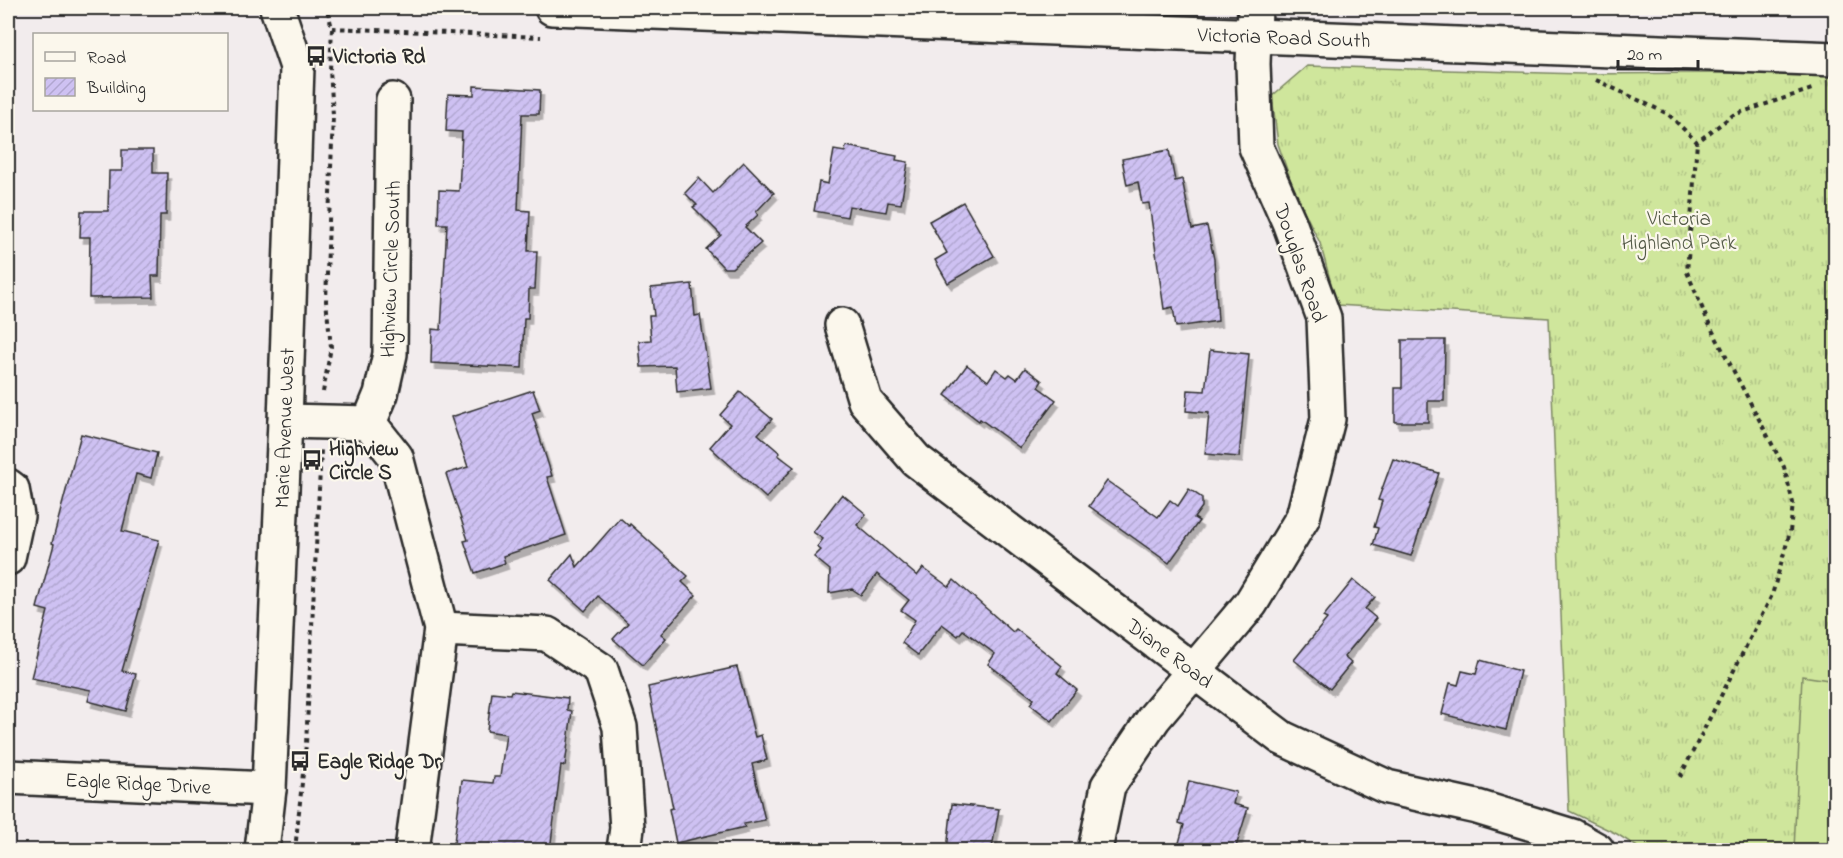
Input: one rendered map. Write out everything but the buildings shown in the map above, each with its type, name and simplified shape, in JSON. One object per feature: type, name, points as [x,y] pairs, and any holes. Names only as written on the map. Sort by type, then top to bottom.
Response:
[{"type":"street","name":"Marie Avenue West","points":[[262,850],[269,789],[297,67],[277,8]]},
{"type":"street","name":"Victoria Road South","points":[[552,22],[1255,22],[1826,72]]},
{"type":"street","name":"Douglas Road","points":[[1095,850],[1108,786],[1154,718],[1251,603],[1303,516],[1328,419],[1324,318],[1289,222],[1257,147],[1253,64],[1255,22]]},
{"type":"street","name":"Highview Circle South","points":[[369,423],[381,393],[390,354],[393,100]]},
{"type":"street","name":"Diane Road","points":[[842,325],[865,401],[916,460],[1282,738],[1387,787],[1488,810],[1572,836],[1597,850]]},
{"type":"street","points":[[285,421],[369,423],[396,457],[441,629],[412,850]]},
{"type":"street","points":[[8,486],[12,489],[17,516],[8,558]]},
{"type":"street","points":[[441,629],[547,634],[601,670],[620,727],[627,828],[624,850]]},
{"type":"street","name":"Eagle Ridge Drive","points":[[8,777],[269,789]]},
{"type":"path","points":[[327,8],[332,28],[552,22]]},
{"type":"path","points":[[1680,777],[1772,595],[1790,532],[1793,503],[1784,466],[1708,324],[1687,272],[1697,142],[1733,115],[1808,91],[1826,72]]},
{"type":"path","points":[[1589,77],[1668,114],[1697,142]]},
{"type":"green space","name":"Victoria Highland Park","points":[[1307,66],[1581,74],[1835,72],[1835,850],[1642,850],[1617,834],[1569,811],[1549,318],[1337,305],[1320,243],[1295,193],[1278,144],[1272,96]]},
{"type":"green space","points":[[1802,676],[1835,681],[1835,850],[1794,850]]},
{"type":"place","name":"Victoria Rd","points":[[316,56]]},
{"type":"place","name":"Highview Circle S","points":[[312,460]]},
{"type":"place","name":"Eagle Ridge Dr","points":[[300,761]]}]
